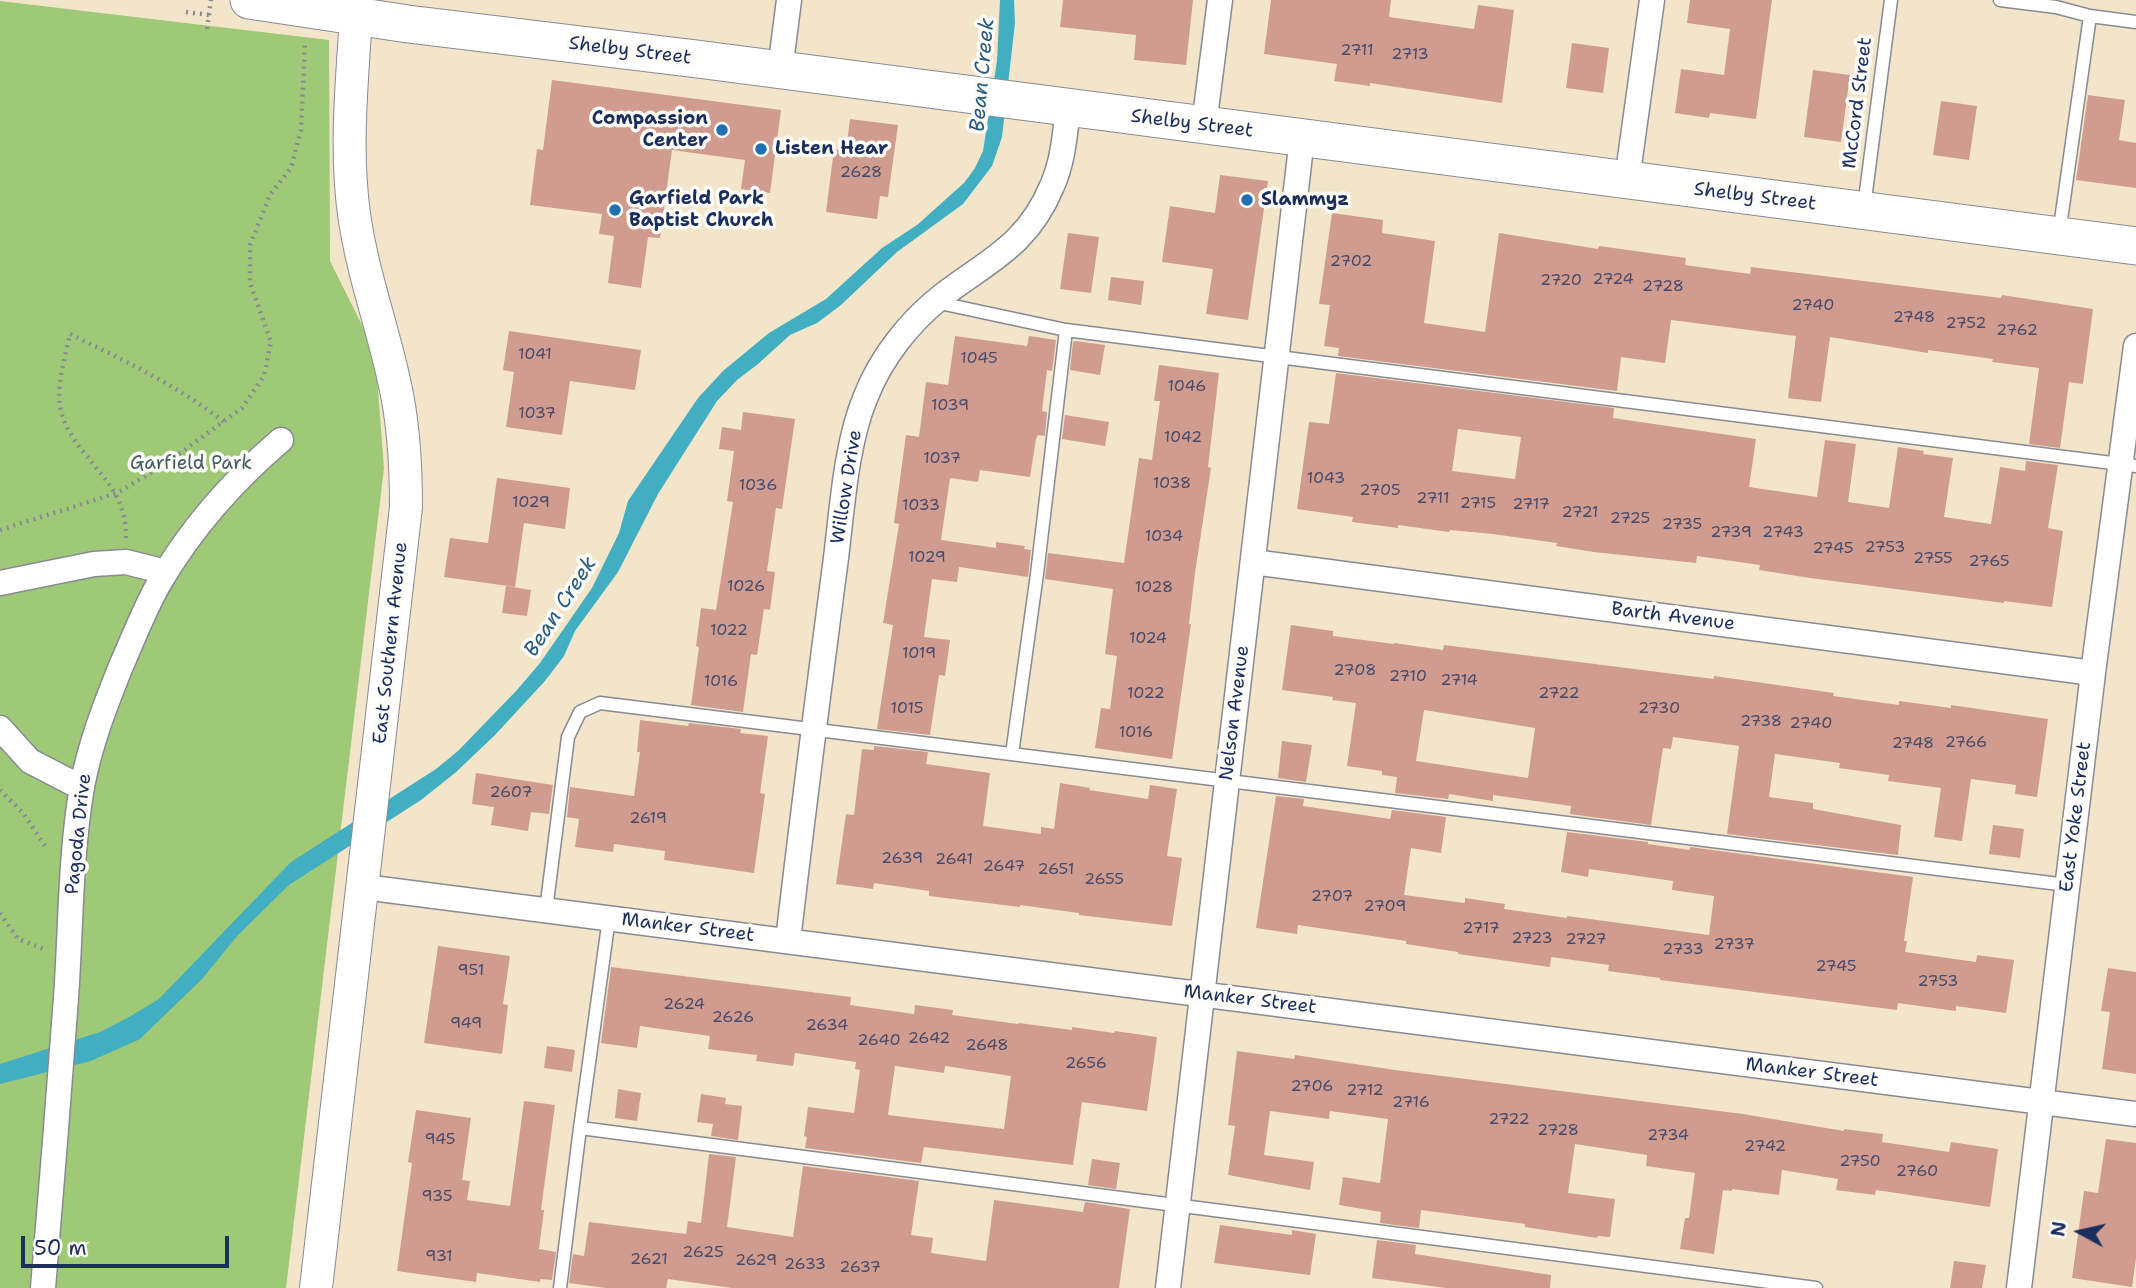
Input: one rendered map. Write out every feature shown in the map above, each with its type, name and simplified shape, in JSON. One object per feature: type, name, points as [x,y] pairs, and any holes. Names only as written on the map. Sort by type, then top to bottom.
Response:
[{"type":"main road","name":"Shelby Street","points":[[249,0],[357,8],[779,70],[2136,246]]},
{"type":"street","points":[[779,70],[789,0]]},
{"type":"street","points":[[1204,125],[1220,0]]},
{"type":"street","points":[[1628,180],[1652,0]]},
{"type":"street","name":"East Southern Avenue","points":[[316,1288],[406,507],[406,468],[396,389],[362,259],[354,212],[350,142],[357,8]]},
{"type":"street","name":"Willow Drive","points":[[788,941],[813,729],[854,433],[866,396],[884,361],[915,320],[1010,247],[1034,219],[1056,177],[1055,106]]},
{"type":"street","name":"Nelson Avenue","points":[[1168,1288],[1303,138]]},
{"type":"street","name":"East Yoke Street","points":[[2019,1288],[2094,673],[2128,465],[2136,346]]},
{"type":"street","name":"Pagoda Drive","points":[[43,1288],[78,818],[82,788],[97,726],[139,623],[166,572],[214,505],[253,464],[281,440]]},
{"type":"street","points":[[0,583],[94,564],[126,562],[166,572]]},
{"type":"street","name":"Barth Avenue","points":[[1253,562],[2094,673]]},
{"type":"street","points":[[0,728],[30,761],[82,788]]},
{"type":"street","name":"Manker Street","points":[[365,871],[546,910],[2136,1114]]},
{"type":"lane","name":"McCord Street","points":[[1863,211],[1891,0]]},
{"type":"lane","points":[[2000,0],[2056,6],[2090,16],[2136,22]]},
{"type":"lane","points":[[2059,236],[2090,16]]},
{"type":"lane","points":[[935,302],[1066,330],[2128,465]]},
{"type":"lane","points":[[1013,754],[1066,330]]},
{"type":"lane","points":[[546,910],[568,737],[580,712],[600,703],[2067,885]]},
{"type":"lane","points":[[560,1288],[609,918]]},
{"type":"lane","points":[[580,1128],[1816,1288]]},
{"type":"path","points":[[207,29],[211,0]]},
{"type":"path","points":[[186,12],[209,15]]},
{"type":"path","points":[[0,530],[117,494],[164,466],[242,408],[264,376],[271,342],[250,283],[250,245],[270,195],[291,168],[301,130],[305,43]]},
{"type":"path","points":[[126,562],[126,529],[117,494],[72,436],[61,413],[60,382],[70,334],[150,373],[201,404],[224,422]]},
{"type":"path","points":[[0,790],[24,814],[51,854]]},
{"type":"path","points":[[0,913],[18,939],[45,950],[46,936]]},
{"type":"green space","name":"Garfield Park","points":[[0,1],[329,40],[330,261],[375,351],[384,468],[286,1288],[0,1288]]},
{"type":"water","name":"Bean Creek","points":[[1000,0],[1014,0],[1015,23],[1002,137],[992,166],[963,204],[897,252],[841,305],[817,323],[790,335],[737,380],[717,401],[658,494],[618,572],[575,631],[564,656],[545,681],[455,773],[421,800],[289,885],[238,935],[202,979],[140,1039],[91,1061],[0,1084],[0,1064],[100,1032],[159,999],[291,862],[436,769],[458,751],[517,690],[540,663],[592,588],[619,533],[628,501],[698,398],[723,371],[769,333],[826,299],[882,248],[917,225],[964,183],[975,168],[983,151],[997,61]]},
{"type":"building","points":[[1063,0],[1193,0],[1186,65],[1134,60],[1136,35],[1060,27]]},
{"type":"building","points":[[1271,0],[1391,0],[1389,17],[1474,29],[1478,5],[1514,10],[1502,103],[1370,83],[1370,86],[1334,81],[1337,64],[1264,54]]},
{"type":"building","points":[[1690,0],[1772,0],[1756,119],[1710,113],[1709,118],[1675,113],[1681,69],[1724,75],[1730,29],[1687,23]]},
{"type":"building","points":[[1572,43],[1609,48],[1603,93],[1566,88]]},
{"type":"building","points":[[1813,70],[1850,75],[1841,142],[1804,137]]},
{"type":"building","points":[[552,80],[781,110],[770,193],[741,189],[745,160],[672,150],[660,238],[648,237],[641,288],[608,283],[614,236],[599,234],[602,214],[530,205],[537,149],[543,150]]},
{"type":"building","points":[[2088,95],[2125,100],[2119,140],[2136,143],[2136,188],[2076,180]]},
{"type":"building","points":[[1941,101],[1977,106],[1969,160],[1933,155]]},
{"type":"building","points":[[850,119],[898,125],[888,197],[880,196],[877,219],[826,212],[834,149],[846,151]]},
{"type":"building","points":[[1220,175],[1268,181],[1248,320],[1206,314],[1213,269],[1162,262],[1170,206],[1215,213]]},
{"type":"building","points":[[1332,213],[1383,220],[1382,233],[1435,241],[1424,323],[1485,332],[1499,233],[1598,249],[1599,246],[1686,258],[1685,265],[1750,274],[1751,267],[2001,298],[2002,295],[2093,309],[2083,384],[2069,382],[2060,448],[2029,444],[2039,368],[1992,362],[1993,359],[1928,350],[1928,353],[1830,337],[1821,402],[1788,398],[1796,336],[1671,320],[1665,363],[1621,357],[1617,391],[1338,356],[1339,348],[1324,346],[1330,305],[1319,304]]},
{"type":"building","points":[[1068,233],[1099,237],[1091,293],[1060,289]]},
{"type":"building","points":[[1111,277],[1144,281],[1141,305],[1108,300]]},
{"type":"building","points":[[509,331],[641,350],[635,390],[570,381],[562,435],[506,427],[514,372],[503,370]]},
{"type":"building","points":[[955,336],[1027,346],[1029,336],[1056,340],[1052,371],[1047,370],[1042,411],[1047,412],[1045,436],[1038,435],[1036,439],[1030,477],[980,470],[978,482],[950,478],[941,540],[996,548],[996,542],[1025,546],[1024,549],[1031,550],[1028,577],[959,567],[957,582],[932,579],[924,637],[950,640],[945,676],[939,675],[930,735],[877,729],[893,625],[883,623],[899,524],[894,523],[906,435],[919,437],[926,382],[948,385]]},
{"type":"building","points":[[1073,342],[1105,345],[1100,375],[1070,370]]},
{"type":"building","points":[[1159,365],[1219,373],[1208,467],[1211,468],[1172,759],[1095,748],[1101,708],[1110,709],[1117,656],[1105,654],[1113,589],[1045,579],[1048,553],[1124,563],[1139,458],[1152,460],[1160,401],[1154,401]]},
{"type":"building","points":[[1336,373],[1614,408],[1613,418],[1756,439],[1749,487],[1817,497],[1825,440],[1856,444],[1848,502],[1889,508],[1898,447],[1953,458],[1944,517],[1991,524],[2000,467],[2025,471],[2026,461],[2058,465],[2048,528],[2063,531],[2052,607],[1810,578],[1759,570],[1760,565],[1697,556],[1696,563],[1594,552],[1556,546],[1557,543],[1493,534],[1449,532],[1398,525],[1398,528],[1352,522],[1353,517],[1297,509],[1309,422],[1329,424]],"holes":[[[1458,429],[1521,437],[1515,479],[1452,471]]]},
{"type":"building","points":[[743,412],[795,419],[782,509],[776,508],[767,571],[775,572],[770,610],[764,609],[757,655],[751,654],[743,712],[691,705],[701,608],[716,610],[733,502],[727,501],[734,451],[719,449],[722,427],[741,430]]},
{"type":"building","points":[[1065,415],[1109,422],[1105,446],[1062,439]]},
{"type":"building","points":[[497,478],[570,488],[565,529],[524,523],[515,587],[444,577],[450,538],[488,543]]},
{"type":"building","points":[[506,586],[531,590],[527,616],[502,613]]},
{"type":"building","points":[[1291,625],[1333,631],[1333,636],[1394,644],[1443,650],[1444,645],[1714,679],[1714,676],[1899,705],[1899,701],[1951,708],[1951,705],[2048,719],[2037,797],[2015,794],[2016,785],[1971,779],[1962,841],[1934,837],[1941,788],[1888,781],[1889,775],[1839,768],[1840,763],[1775,754],[1769,797],[1813,803],[1813,809],[1901,825],[1898,855],[1727,834],[1739,746],[1673,737],[1671,749],[1663,748],[1651,825],[1570,814],[1571,806],[1493,795],[1493,801],[1449,794],[1448,799],[1395,793],[1397,777],[1382,775],[1382,771],[1347,766],[1356,703],[1282,690]],"holes":[[[1424,710],[1535,728],[1528,778],[1416,761]]]},
{"type":"building","points":[[640,720],[741,729],[740,733],[768,736],[760,793],[765,794],[754,873],[664,860],[665,851],[614,844],[613,852],[575,847],[579,819],[567,817],[570,787],[634,796],[640,752],[637,752]]},
{"type":"building","points":[[1282,741],[1312,745],[1306,782],[1278,778]]},
{"type":"building","points":[[874,746],[928,752],[926,764],[990,773],[983,826],[1041,834],[1041,827],[1054,829],[1060,783],[1148,799],[1150,785],[1177,789],[1167,856],[1182,858],[1172,926],[1020,905],[929,896],[929,891],[874,883],[873,889],[836,884],[846,814],[854,815],[862,749],[874,750]]},
{"type":"building","points":[[476,773],[553,785],[549,814],[531,812],[528,831],[491,825],[494,807],[472,804]]},
{"type":"building","points":[[1276,796],[1304,799],[1303,806],[1390,819],[1392,810],[1446,817],[1441,853],[1411,848],[1404,895],[1465,903],[1465,898],[1505,904],[1504,909],[1567,918],[1709,935],[1714,896],[1672,890],[1673,881],[1589,869],[1588,877],[1561,872],[1567,832],[1913,877],[1904,941],[1907,941],[1905,952],[1976,962],[1977,955],[2014,960],[2006,1013],[1956,1006],[1956,1011],[1898,1003],[1897,1010],[1660,980],[1608,971],[1609,965],[1551,957],[1550,967],[1458,954],[1406,944],[1406,941],[1298,925],[1297,934],[1256,928]]},
{"type":"building","points":[[1993,825],[2024,829],[2020,858],[1989,854]]},
{"type":"building","points":[[438,946],[510,956],[503,1004],[508,1005],[502,1054],[424,1043]]},
{"type":"building","points":[[611,967],[851,997],[850,1005],[914,1014],[915,1005],[953,1010],[952,1015],[1018,1024],[1157,1037],[1147,1111],[1082,1102],[1073,1165],[924,1147],[921,1163],[805,1148],[808,1107],[854,1113],[860,1070],[855,1069],[856,1062],[795,1053],[793,1066],[756,1061],[757,1055],[708,1049],[710,1036],[640,1026],[637,1048],[601,1043]],"holes":[[[895,1066],[944,1073],[945,1066],[1011,1076],[1004,1129],[888,1115]]]},
{"type":"building","points":[[2108,968],[2136,972],[2136,1074],[2102,1069],[2110,1012],[2101,1011]]},
{"type":"building","points":[[547,1046],[575,1050],[572,1072],[544,1068]]},
{"type":"building","points":[[1237,1051],[1294,1059],[1295,1055],[1743,1114],[1844,1131],[1883,1134],[1882,1142],[1949,1152],[1951,1142],[1998,1149],[1990,1207],[1876,1190],[1875,1195],[1836,1190],[1838,1179],[1782,1170],[1779,1195],[1723,1190],[1714,1254],[1680,1249],[1685,1218],[1689,1218],[1695,1173],[1646,1166],[1647,1155],[1575,1144],[1568,1193],[1615,1199],[1610,1237],[1597,1238],[1525,1227],[1525,1224],[1421,1210],[1419,1228],[1380,1223],[1381,1212],[1339,1205],[1343,1177],[1380,1183],[1388,1119],[1330,1111],[1329,1119],[1270,1111],[1264,1155],[1314,1162],[1310,1190],[1228,1175],[1235,1126],[1228,1125]]},
{"type":"building","points":[[618,1089],[641,1093],[637,1121],[615,1118]]},
{"type":"building","points":[[701,1094],[726,1098],[725,1104],[742,1106],[738,1140],[711,1136],[713,1124],[697,1122]]},
{"type":"building","points":[[524,1101],[555,1105],[541,1210],[544,1210],[539,1249],[556,1252],[552,1280],[540,1279],[540,1282],[477,1273],[476,1282],[397,1271],[412,1163],[408,1162],[416,1110],[471,1118],[462,1180],[470,1181],[467,1200],[510,1206]]},
{"type":"building","points":[[2106,1139],[2136,1143],[2136,1258],[2132,1287],[2072,1278],[2084,1191],[2098,1193]]},
{"type":"building","points":[[709,1154],[736,1157],[727,1227],[793,1237],[803,1166],[919,1181],[911,1235],[933,1238],[931,1253],[986,1261],[994,1200],[1083,1212],[1085,1202],[1130,1209],[1119,1288],[732,1288],[668,1279],[666,1288],[606,1288],[569,1283],[573,1254],[584,1256],[589,1222],[686,1234],[688,1221],[701,1223]]},
{"type":"building","points":[[1092,1159],[1120,1163],[1116,1189],[1088,1185]]},
{"type":"building","points":[[1220,1225],[1292,1235],[1292,1230],[1316,1234],[1310,1275],[1214,1263]]},
{"type":"building","points":[[1377,1240],[1416,1245],[1415,1254],[1551,1275],[1550,1288],[1446,1288],[1372,1278]]},
{"type":"building","points":[[1954,1261],[1986,1265],[1982,1288],[1950,1288]]},
{"type":"place","name":"Compassion Center","points":[[722,130]]},
{"type":"place","name":"Listen Hear","points":[[761,149]]},
{"type":"place","name":"Slammyz","points":[[1247,200]]},
{"type":"place","name":"Garfield Park Baptist Church","points":[[615,210]]}]
